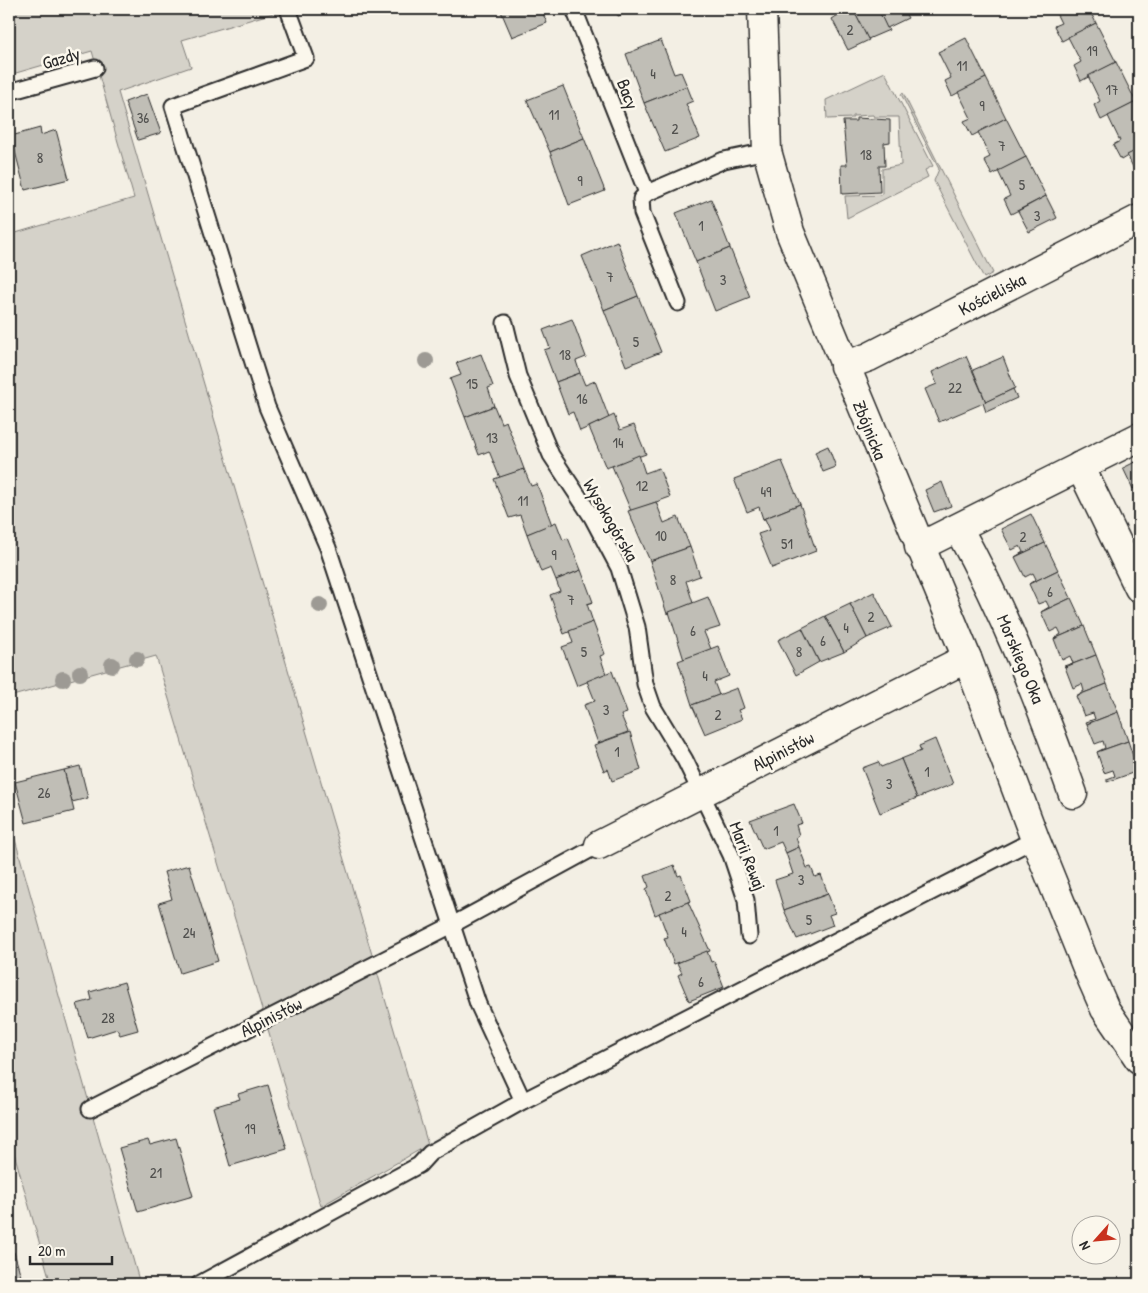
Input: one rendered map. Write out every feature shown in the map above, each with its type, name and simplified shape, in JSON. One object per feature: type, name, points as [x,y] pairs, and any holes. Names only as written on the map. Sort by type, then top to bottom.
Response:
[{"type":"street","name":"Zbójnicka","points":[[762,9],[767,152],[790,232],[966,658],[1034,839],[1105,1009],[1139,1059]]},
{"type":"street","name":"Kościeliska","points":[[844,366],[868,356],[1139,219]]},
{"type":"street","points":[[919,547],[1139,437]]},
{"type":"street","points":[[1080,466],[1139,588]]},
{"type":"street","name":"Morskiego Oka","points":[[958,528],[986,578],[1016,645],[1038,698],[1073,794]]},
{"type":"street","name":"Alpinistów","points":[[599,845],[966,658]]},
{"type":"lane","points":[[288,9],[306,58],[173,106],[267,407],[328,548],[478,1004],[523,1101]]},
{"type":"lane","name":"Bacy","points":[[574,9],[647,193]]},
{"type":"lane","name":"Gazdy","points":[[9,92],[95,68]]},
{"type":"lane","points":[[678,303],[642,213],[641,199],[647,193],[724,160],[767,152]]},
{"type":"lane","name":"Wysokogórska","points":[[505,323],[518,376],[552,455],[592,517],[620,568],[637,626],[646,684],[653,707],[685,760],[701,792]]},
{"type":"lane","name":"Marii Rewaj","points":[[701,792],[731,855],[740,880],[746,900],[749,936]]},
{"type":"lane","points":[[199,1284],[419,1165],[430,1153],[523,1101],[1034,839]]},
{"type":"lane","name":"Alpinistów","points":[[90,1109],[452,925],[599,845]]},
{"type":"shaded area","points":[[9,9],[279,9],[280,11],[182,40],[191,67],[118,92],[428,1145],[321,1206],[156,656],[9,697],[9,235],[134,198],[92,51],[9,75]]},
{"type":"shaded area","points":[[885,72],[933,166],[925,170],[928,177],[847,218],[845,196],[882,195],[882,169],[901,165],[899,117],[874,117],[873,115],[827,119],[826,100]]},
{"type":"shaded area","points":[[903,93],[993,273],[984,278],[934,181],[939,169],[901,94]]},
{"type":"shaded area","points":[[9,818],[140,1284],[51,1284],[9,1135]]},
{"type":"building","points":[[500,9],[541,9],[547,23],[512,37]]},
{"type":"building","points":[[616,9],[637,9],[618,16]]},
{"type":"building","points":[[847,9],[853,9],[869,40],[848,50],[832,19]]},
{"type":"building","points":[[853,9],[878,9],[889,30],[868,39]]},
{"type":"building","points":[[878,9],[903,9],[908,18],[887,28]]},
{"type":"building","points":[[1054,9],[1089,9],[1096,23],[1062,41],[1054,26],[1061,23]]},
{"type":"building","points":[[1096,23],[1116,62],[1081,81],[1074,66],[1081,62],[1068,37]]},
{"type":"building","points":[[966,38],[986,78],[952,96],[945,81],[951,78],[938,52]]},
{"type":"building","points":[[661,40],[674,74],[681,72],[687,86],[644,103],[626,54]]},
{"type":"building","points":[[1116,62],[1136,102],[1101,120],[1094,105],[1100,101],[1088,76]]},
{"type":"building","points":[[986,78],[1006,118],[972,136],[964,121],[971,118],[958,92]]},
{"type":"building","points":[[563,86],[584,138],[550,152],[527,100]]},
{"type":"building","points":[[687,86],[693,101],[686,104],[700,138],[665,152],[644,103]]},
{"type":"building","points":[[147,94],[161,133],[138,140],[125,102]]},
{"type":"building","points":[[1136,102],[1139,109],[1139,149],[1121,160],[1113,145],[1120,141],[1108,116]]},
{"type":"building","points":[[856,118],[890,120],[890,142],[884,143],[885,166],[879,166],[880,192],[842,194],[841,165],[847,165],[843,121],[856,121]]},
{"type":"building","points":[[1006,118],[1026,157],[992,175],[984,160],[990,157],[978,132]]},
{"type":"building","points":[[40,128],[41,135],[56,130],[69,179],[25,190],[11,136]]},
{"type":"building","points":[[584,138],[605,191],[569,205],[550,152]]},
{"type":"building","points":[[1139,149],[1139,177],[1138,177],[1127,155]]},
{"type":"building","points":[[1026,157],[1046,196],[1011,214],[1004,199],[1010,196],[998,171]]},
{"type":"building","points":[[1046,196],[1057,218],[1029,232],[1018,211]]},
{"type":"building","points":[[711,199],[730,248],[696,262],[676,213]]},
{"type":"building","points":[[617,241],[638,296],[604,310],[582,256]]},
{"type":"building","points":[[730,248],[750,297],[715,311],[696,262]]},
{"type":"building","points":[[638,296],[661,352],[626,366],[604,310]]},
{"type":"building","points":[[572,319],[586,357],[576,361],[580,373],[556,382],[544,350],[550,348],[543,330]]},
{"type":"building","points":[[481,354],[493,386],[488,388],[494,406],[465,417],[450,379],[461,375],[456,363]]},
{"type":"building","points":[[966,356],[986,402],[939,422],[925,389],[937,384],[932,372]]},
{"type":"building","points":[[1003,357],[1015,388],[986,402],[973,370]]},
{"type":"building","points":[[580,373],[585,385],[595,381],[609,418],[580,431],[573,412],[568,414],[556,382]]},
{"type":"building","points":[[1013,389],[1017,398],[986,412],[983,403]]},
{"type":"building","points":[[494,406],[501,423],[506,421],[524,469],[500,478],[489,451],[479,455],[465,417]]},
{"type":"building","points":[[614,415],[620,430],[634,425],[646,454],[606,468],[589,427]]},
{"type":"building","points":[[828,446],[836,467],[823,472],[815,452]]},
{"type":"building","points":[[639,455],[645,473],[659,468],[670,497],[631,511],[612,466]]},
{"type":"building","points":[[1139,460],[1139,485],[1133,489],[1123,468]]},
{"type":"building","points":[[782,461],[800,504],[763,519],[759,507],[747,512],[734,479]]},
{"type":"building","points":[[524,469],[531,486],[537,484],[552,525],[527,534],[520,515],[509,518],[494,479]]},
{"type":"building","points":[[942,482],[951,506],[934,512],[925,490]]},
{"type":"building","points":[[656,502],[664,523],[678,517],[690,547],[650,561],[628,511]]},
{"type":"building","points":[[800,504],[816,551],[772,568],[758,534],[770,530],[765,519],[763,519]]},
{"type":"building","points":[[1031,514],[1045,543],[1015,557],[1023,552],[1020,546],[1012,550],[1001,529]]},
{"type":"building","points":[[556,522],[563,540],[568,538],[581,570],[556,580],[551,568],[541,572],[527,534]]},
{"type":"building","points":[[1045,543],[1058,570],[1029,584],[1036,579],[1033,573],[1025,577],[1015,557]]},
{"type":"building","points":[[690,547],[700,576],[686,581],[693,603],[667,614],[650,561]]},
{"type":"building","points":[[581,570],[593,602],[587,604],[593,622],[564,634],[550,595],[560,591],[556,580]]},
{"type":"building","points":[[1058,570],[1071,598],[1041,612],[1049,607],[1046,601],[1038,604],[1029,584]]},
{"type":"building","points":[[874,592],[892,627],[867,638],[850,604]]},
{"type":"building","points":[[708,597],[720,627],[704,632],[711,649],[684,660],[669,612]]},
{"type":"building","points":[[1071,598],[1084,626],[1054,639],[1061,634],[1058,628],[1050,632],[1041,612]]},
{"type":"building","points":[[850,604],[867,638],[844,652],[825,616]]},
{"type":"building","points":[[825,616],[844,652],[819,662],[802,628]]},
{"type":"building","points":[[593,622],[605,654],[600,656],[606,674],[577,686],[562,647],[573,643],[569,631]]},
{"type":"building","points":[[1084,626],[1096,655],[1065,667],[1073,663],[1070,656],[1062,660],[1054,639]]},
{"type":"building","points":[[802,628],[819,662],[796,675],[778,640]]},
{"type":"building","points":[[718,646],[729,676],[714,682],[719,695],[692,705],[678,661]]},
{"type":"building","points":[[1096,655],[1107,684],[1076,696],[1084,691],[1082,684],[1073,688],[1065,667]]},
{"type":"building","points":[[612,671],[627,713],[621,715],[628,732],[598,743],[584,705],[595,701],[587,681]]},
{"type":"building","points":[[1107,684],[1118,712],[1087,724],[1086,722],[1095,719],[1093,713],[1084,716],[1076,696]]},
{"type":"building","points":[[737,688],[744,708],[738,710],[742,719],[705,734],[692,705]]},
{"type":"building","points":[[1118,712],[1128,741],[1097,752],[1105,748],[1103,741],[1095,744],[1087,724]]},
{"type":"building","points":[[630,732],[641,770],[612,781],[608,769],[604,771],[594,745]]},
{"type":"building","points":[[935,739],[953,784],[917,798],[901,759],[921,751],[919,746]]},
{"type":"building","points":[[1128,741],[1138,771],[1107,782],[1107,779],[1115,776],[1113,770],[1104,773],[1097,752]]},
{"type":"building","points":[[901,759],[917,798],[880,813],[862,768],[878,762],[881,767]]},
{"type":"building","points":[[80,766],[88,798],[72,802],[64,770]]},
{"type":"building","points":[[64,770],[74,811],[26,823],[15,782]]},
{"type":"building","points":[[794,804],[802,823],[796,825],[799,835],[796,837],[799,847],[786,853],[781,842],[763,849],[750,820]]},
{"type":"building","points":[[799,847],[807,868],[811,867],[815,877],[821,875],[828,894],[784,910],[775,880],[793,874],[786,853]]},
{"type":"building","points":[[189,865],[218,961],[180,973],[159,903],[172,899],[164,872]]},
{"type":"building","points":[[674,865],[678,876],[681,875],[691,901],[655,915],[646,889],[649,887],[645,876]]},
{"type":"building","points":[[828,894],[835,913],[829,915],[833,925],[797,939],[784,910]]},
{"type":"building","points":[[688,902],[710,951],[674,964],[664,938],[668,937],[659,913]]},
{"type":"building","points":[[707,951],[711,962],[714,961],[724,987],[689,1001],[678,975],[682,973],[677,963]]},
{"type":"building","points":[[124,982],[138,1030],[120,1035],[117,1029],[88,1038],[77,1004],[92,1000],[90,992]]},
{"type":"building","points":[[268,1085],[287,1149],[230,1166],[213,1107],[240,1099],[238,1094]]},
{"type":"building","points":[[176,1138],[193,1196],[138,1212],[119,1148],[148,1140],[150,1145]]},
{"type":"building","points":[[14,1252],[22,1280],[9,1284],[9,1253]]}]
